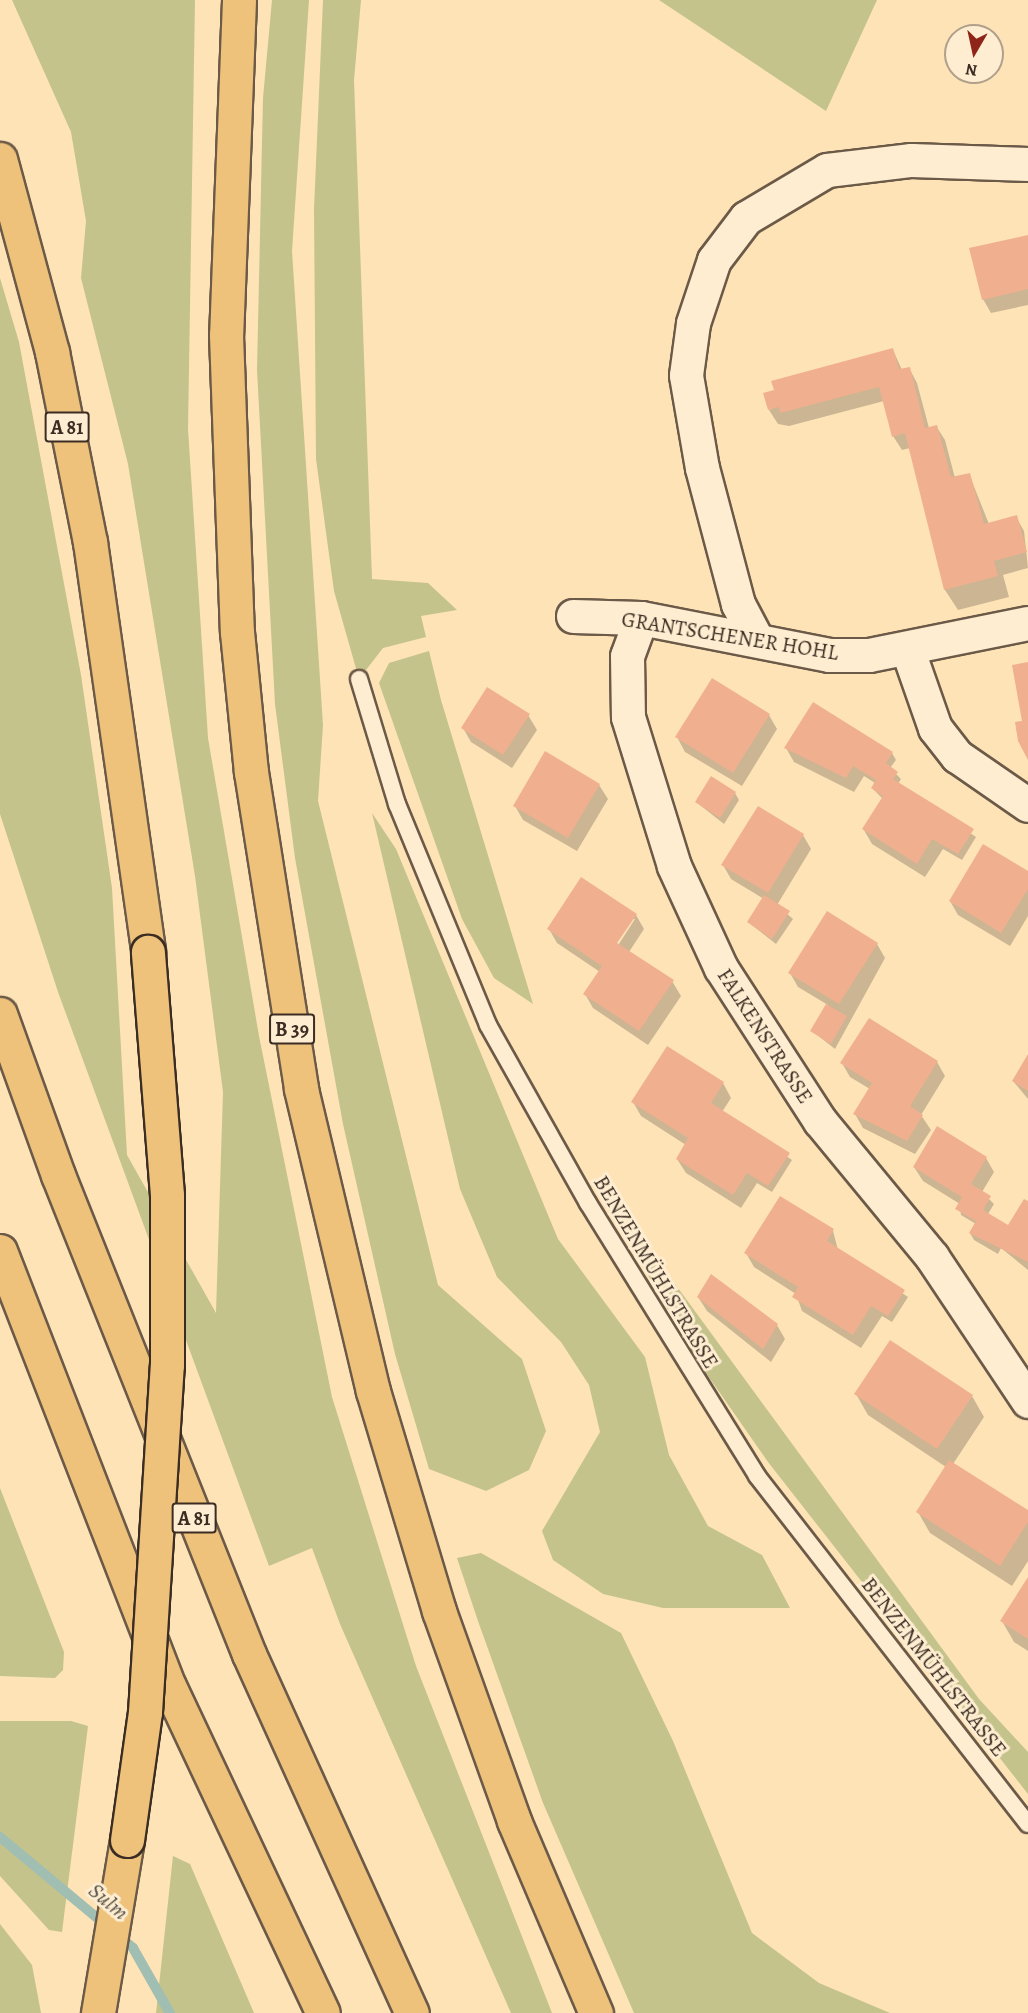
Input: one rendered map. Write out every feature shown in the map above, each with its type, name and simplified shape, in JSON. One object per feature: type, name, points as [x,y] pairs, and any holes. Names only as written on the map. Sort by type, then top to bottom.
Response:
[{"type":"main road","name":"B 39","points":[[238,0],[226,324],[237,632],[251,772],[301,1089],[372,1391],[439,1611],[514,1821],[596,2013]]},
{"type":"main road","name":"A 81","points":[[0,159],[52,352],[90,542],[148,952],[167,1195],[167,1365],[145,1712],[98,2013]]},
{"type":"main road","name":"A 81","points":[[0,1014],[66,1196],[249,1654],[412,2013]]},
{"type":"main road","points":[[0,1251],[169,1686],[323,2013]]},
{"type":"street","points":[[757,640],[738,604],[702,468],[686,375],[693,323],[714,260],[746,218],[827,170],[911,160],[1028,164]]},
{"type":"street","name":"GRANTSCHENER HOHL","points":[[573,616],[641,618],[828,655],[907,648],[1028,623]]},
{"type":"street","name":"FALKENSTRASSE","points":[[641,618],[627,656],[628,717],[674,866],[721,968],[820,1121],[1018,1360],[1028,1401]]},
{"type":"street","points":[[907,648],[935,728],[957,756],[1028,805]]},
{"type":"lane","name":"BENZENMÜHLSTRASSE","points":[[359,679],[397,804],[488,1025],[588,1203],[757,1476],[1028,1824]]},
{"type":"shaded area","points":[[12,0],[195,0],[188,429],[208,738],[259,1036],[332,1397],[416,1666],[552,2013],[511,2013],[340,1624],[312,1548],[269,1566],[58,992],[0,814],[0,278],[19,342],[81,675],[112,888],[127,1155],[216,1313],[223,1092],[195,876],[128,464],[81,278],[86,221],[71,132]]},
{"type":"shaded area","points":[[272,0],[309,0],[292,251],[323,725],[318,801],[438,1285],[522,1359],[546,1431],[529,1470],[486,1491],[429,1469],[395,1354],[343,1124],[295,858],[275,704],[257,370],[263,98]]},
{"type":"shaded area","points":[[323,0],[361,0],[354,80],[372,579],[428,583],[457,610],[421,616],[426,637],[383,648],[359,679],[334,591],[316,459],[314,209]]},
{"type":"shaded area","points":[[659,0],[877,0],[826,111]]},
{"type":"shaded area","points":[[429,651],[441,700],[533,1004],[494,978],[462,919],[379,683],[389,663]]},
{"type":"shaded area","points":[[372,813],[396,849],[558,1239],[645,1357],[669,1455],[708,1526],[762,1555],[790,1608],[663,1608],[603,1594],[553,1560],[542,1531],[600,1432],[589,1385],[561,1342],[497,1277],[460,1189]]},
{"type":"shaded area","points":[[648,1247],[979,1699],[1028,1752],[1028,1794],[768,1462],[697,1360],[641,1263]]},
{"type":"shaded area","points":[[0,1488],[64,1652],[63,1670],[55,1678],[0,1676]]},
{"type":"shaded area","points":[[481,1553],[621,1633],[673,1741],[752,1933],[819,1983],[890,2013],[634,2013],[543,1803],[457,1558]]},
{"type":"shaded area","points":[[0,1721],[71,1721],[88,1726],[62,1932],[49,1930],[0,1876]]},
{"type":"shaded area","points":[[173,1856],[190,1864],[254,2013],[156,2013]]},
{"type":"shaded area","points":[[0,1924],[32,1965],[41,2013],[0,2013]]},
{"type":"building","points":[[1028,235],[1028,289],[982,300],[969,248]]},
{"type":"building","points":[[893,348],[899,369],[910,367],[925,428],[937,425],[951,477],[970,473],[984,524],[1017,515],[1027,552],[994,561],[998,576],[944,590],[905,433],[892,437],[879,387],[780,413],[779,407],[768,410],[763,393],[774,390],[771,381]]},
{"type":"building","points":[[1028,662],[1028,760],[1018,741],[1015,722],[1022,721],[1012,665]]},
{"type":"building","points":[[712,678],[770,714],[733,773],[675,737]]},
{"type":"building","points":[[487,687],[530,714],[503,755],[461,728]]},
{"type":"building","points":[[813,702],[893,752],[886,763],[898,772],[893,779],[974,829],[958,854],[932,839],[917,864],[862,829],[883,796],[871,788],[876,780],[853,766],[846,778],[784,748]]},
{"type":"building","points":[[545,751],[600,784],[568,838],[513,806]]},
{"type":"building","points":[[711,776],[736,792],[720,818],[695,802]]},
{"type":"building","points":[[758,806],[804,834],[768,893],[721,865]]},
{"type":"building","points":[[983,844],[1028,871],[1028,889],[1001,933],[949,901]]},
{"type":"building","points":[[581,877],[637,914],[617,943],[674,980],[639,1031],[583,994],[602,966],[547,929]]},
{"type":"building","points":[[764,895],[790,911],[772,939],[747,922]]},
{"type":"building","points":[[827,911],[878,943],[839,1004],[788,973]]},
{"type":"building","points":[[826,1004],[847,1016],[831,1044],[810,1031]]},
{"type":"building","points":[[869,1018],[938,1061],[910,1106],[923,1115],[907,1141],[853,1114],[872,1083],[840,1063]]},
{"type":"building","points":[[667,1046],[724,1082],[711,1103],[790,1153],[768,1186],[747,1173],[733,1195],[676,1159],[688,1138],[631,1102]]},
{"type":"building","points":[[1028,1054],[1028,1091],[1012,1081]]},
{"type":"building","points":[[937,1126],[987,1157],[971,1184],[991,1196],[983,1210],[1008,1225],[1024,1199],[1028,1201],[1028,1262],[969,1233],[976,1221],[955,1209],[962,1197],[913,1167]]},
{"type":"building","points":[[780,1196],[834,1229],[827,1241],[905,1290],[888,1316],[871,1306],[853,1335],[792,1297],[798,1287],[744,1253]]},
{"type":"building","points":[[711,1274],[778,1324],[763,1349],[697,1297]]},
{"type":"building","points":[[890,1340],[973,1395],[937,1449],[854,1394]]},
{"type":"building","points":[[949,1460],[1028,1510],[1028,1522],[1000,1566],[916,1512]]},
{"type":"building","points":[[1028,1577],[1028,1639],[1000,1621]]},
{"type":"waterway","name":"Sulm","points":[[0,1837],[133,1948],[170,2013]]}]
